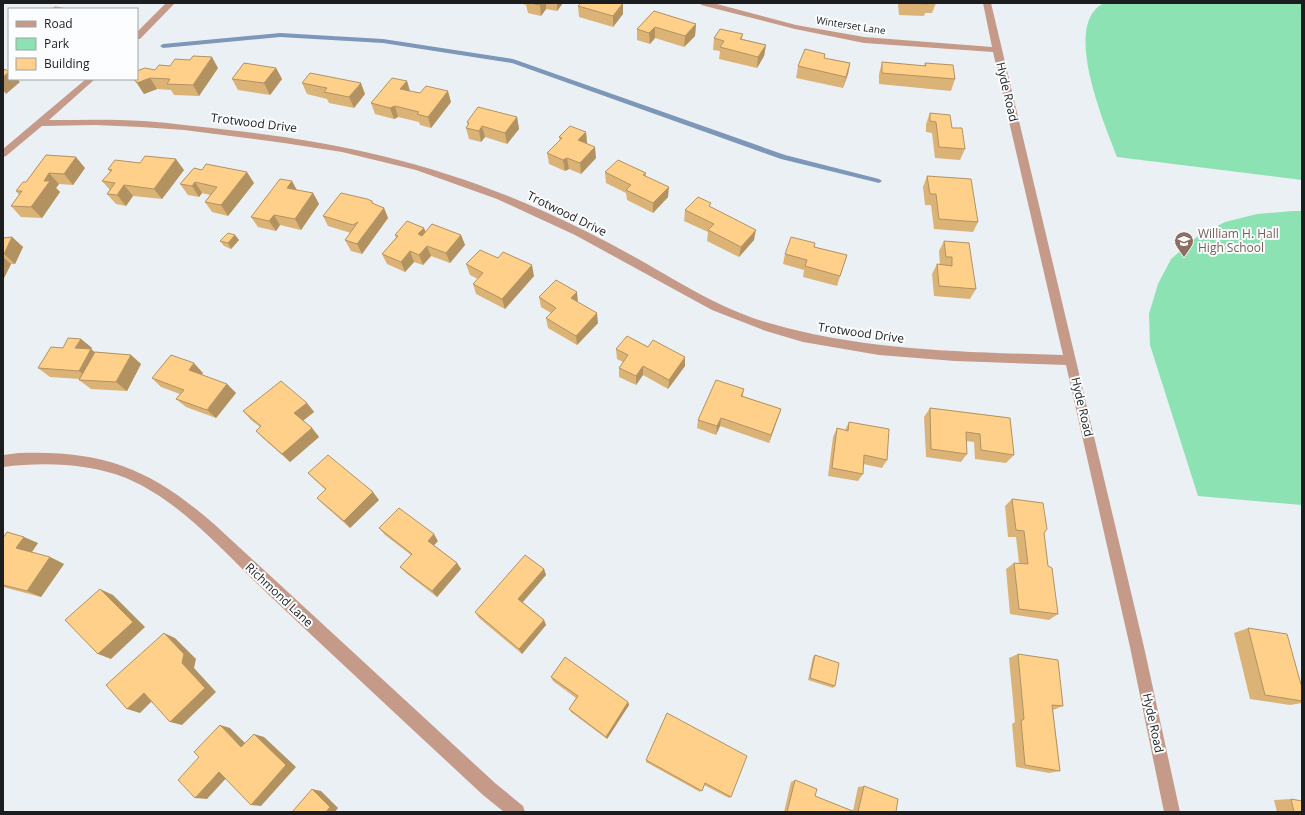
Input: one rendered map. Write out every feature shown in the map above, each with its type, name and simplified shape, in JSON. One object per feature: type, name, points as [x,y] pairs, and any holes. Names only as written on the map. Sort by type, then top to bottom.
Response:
[{"type":"street","points":[[138,36],[171,3]]},
{"type":"street","name":"Winterset Lane","points":[[704,3],[796,26],[864,40],[997,50]]},
{"type":"street","name":"Hyde Road","points":[[987,3],[1137,647],[1172,812]]},
{"type":"street","points":[[3,154],[90,80]]},
{"type":"street","name":"Trotwood Drive","points":[[41,123],[127,123],[182,128],[329,147],[374,156],[417,167],[519,204],[620,255],[719,308],[766,327],[847,346],[887,351],[930,355],[1070,360]]},
{"type":"street","name":"Richmond Lane","points":[[3,461],[24,458],[81,461],[111,468],[142,479],[172,497],[211,530],[267,584],[489,789],[517,812]]},
{"type":"green space","points":[[1104,3],[1302,3],[1302,180],[1117,157],[1096,100],[1086,53],[1086,31],[1092,14]]},
{"type":"green space","points":[[1302,211],[1302,505],[1198,496],[1150,345],[1149,314],[1158,284],[1171,259],[1198,236],[1225,222],[1257,214]]},
{"type":"building","points":[[530,3],[541,3],[540,5]]},
{"type":"building","points":[[581,3],[623,3],[613,16],[578,6]]},
{"type":"building","points":[[903,3],[928,3],[928,4]]},
{"type":"building","points":[[654,11],[696,24],[685,36],[655,27],[649,33],[637,29]]},
{"type":"building","points":[[720,29],[743,34],[740,39],[766,45],[758,57],[720,47],[724,41],[714,38]]},
{"type":"building","points":[[805,49],[825,54],[824,58],[850,63],[846,77],[798,66]]},
{"type":"building","points":[[193,56],[212,57],[193,85],[167,84],[170,79],[150,78],[137,83],[135,80],[138,80],[138,71],[145,68],[155,70],[159,65],[170,66],[175,59],[190,60]]},
{"type":"building","points":[[882,62],[926,66],[925,63],[953,65],[955,79],[882,73]]},
{"type":"building","points":[[244,63],[276,68],[264,83],[232,79]]},
{"type":"building","points":[[3,69],[8,71],[8,73],[3,77]]},
{"type":"building","points":[[310,73],[361,83],[349,97],[324,92],[327,88],[302,83]]},
{"type":"building","points":[[392,78],[407,81],[400,89],[420,93],[426,86],[448,91],[428,117],[417,114],[419,112],[395,106],[390,108],[371,103]]},
{"type":"building","points":[[478,107],[517,117],[505,133],[482,126],[479,131],[466,128],[469,123],[467,122]]},
{"type":"building","points":[[930,113],[950,115],[952,128],[962,128],[965,149],[939,147],[936,122],[930,121]]},
{"type":"building","points":[[570,126],[586,132],[578,140],[595,147],[580,163],[567,158],[563,160],[547,153],[562,138],[559,137]]},
{"type":"building","points":[[46,155],[76,157],[64,174],[49,173],[44,181],[50,181],[31,207],[11,206],[22,191],[16,191],[23,182],[26,182]]},
{"type":"building","points":[[145,156],[176,159],[154,189],[124,185],[117,195],[107,194],[115,183],[102,181],[112,170],[108,169],[115,160],[140,163]]},
{"type":"building","points":[[618,160],[646,173],[643,175],[669,187],[653,203],[626,190],[631,185],[605,172]]},
{"type":"building","points":[[206,164],[247,172],[221,205],[205,202],[217,187],[195,182],[192,186],[180,184],[194,168],[202,170]]},
{"type":"building","points":[[927,176],[971,179],[978,222],[939,219],[936,194],[930,194]]},
{"type":"building","points":[[280,179],[292,181],[287,188],[313,193],[295,219],[274,215],[269,221],[251,217]]},
{"type":"building","points":[[341,193],[367,199],[384,208],[357,244],[345,240],[358,222],[353,225],[323,216]]},
{"type":"building","points":[[698,197],[711,203],[709,206],[756,230],[741,247],[708,230],[714,224],[685,210]]},
{"type":"building","points":[[407,221],[424,228],[418,234],[422,236],[432,224],[461,235],[446,253],[427,246],[419,255],[410,251],[401,262],[382,254],[398,236],[395,235]]},
{"type":"building","points":[[228,233],[235,235],[228,243],[220,241]]},
{"type":"building","points":[[12,237],[4,254],[3,254],[3,238]]},
{"type":"building","points":[[791,237],[815,243],[814,247],[847,255],[840,276],[805,266],[807,260],[785,254]]},
{"type":"building","points":[[944,241],[969,243],[976,289],[939,286],[937,264],[952,266],[952,257],[946,257]]},
{"type":"building","points":[[480,250],[498,258],[503,252],[532,265],[502,299],[473,284],[483,273],[466,264]]},
{"type":"building","points":[[556,280],[577,292],[571,298],[597,313],[576,336],[546,318],[556,308],[539,297]]},
{"type":"building","points":[[627,336],[648,347],[653,340],[685,357],[669,380],[643,366],[636,376],[619,368],[628,355],[616,349]]},
{"type":"building","points":[[68,338],[81,339],[75,348],[91,349],[79,371],[38,368],[51,347],[63,348]]},
{"type":"building","points":[[95,352],[131,355],[116,382],[79,380]]},
{"type":"building","points":[[171,355],[194,363],[189,370],[227,384],[207,410],[176,399],[184,390],[152,378]]},
{"type":"building","points":[[716,380],[744,389],[741,396],[781,409],[771,435],[721,418],[717,426],[698,420]]},
{"type":"building","points":[[281,381],[307,403],[294,413],[312,428],[282,454],[256,431],[261,426],[243,411]]},
{"type":"building","points":[[930,408],[1010,418],[1014,455],[981,450],[980,434],[966,432],[967,454],[931,449]]},
{"type":"building","points":[[849,422],[889,429],[887,460],[864,455],[863,474],[832,468],[837,428],[848,431]]},
{"type":"building","points":[[328,455],[373,492],[344,521],[317,498],[326,489],[308,473]]},
{"type":"building","points":[[1012,499],[1043,503],[1047,529],[1044,533],[1048,566],[1052,568],[1058,614],[1019,609],[1014,563],[1028,564],[1024,531],[1016,530]]},
{"type":"building","points":[[399,508],[434,534],[428,541],[457,563],[432,591],[400,567],[412,554],[379,528]]},
{"type":"building","points":[[7,532],[24,537],[16,548],[50,557],[27,591],[3,585],[3,538]]},
{"type":"building","points":[[525,555],[544,569],[518,599],[544,620],[519,649],[475,612]]},
{"type":"building","points":[[100,589],[133,622],[98,654],[65,620]]},
{"type":"building","points":[[1248,628],[1287,634],[1302,688],[1302,701],[1265,695]]},
{"type":"building","points":[[164,633],[184,654],[182,663],[205,688],[170,722],[144,693],[127,709],[106,685]]},
{"type":"building","points":[[1018,654],[1058,660],[1063,706],[1052,705],[1060,771],[1025,765],[1021,721],[1024,719]]},
{"type":"building","points":[[815,655],[839,663],[835,686],[810,678]]},
{"type":"building","points":[[565,657],[628,702],[606,737],[569,709],[578,696],[551,677]]},
{"type":"building","points":[[667,713],[747,756],[731,797],[705,783],[702,791],[646,760]]},
{"type":"building","points":[[220,725],[241,747],[254,734],[286,765],[251,805],[219,772],[195,798],[178,780],[199,757],[194,752]]},
{"type":"building","points":[[795,780],[817,789],[815,796],[855,812],[787,812]]},
{"type":"building","points":[[864,786],[898,799],[896,812],[858,812]]},
{"type":"building","points":[[312,789],[330,807],[326,812],[292,812]]},
{"type":"building","points":[[1291,799],[1302,801],[1302,812],[1294,812]]},
{"type":"waterway","points":[[163,46],[280,35],[383,41],[513,61],[783,157],[879,181]]},
{"type":"place","name":"William H. Hall High School","points":[[1184,258]]}]
